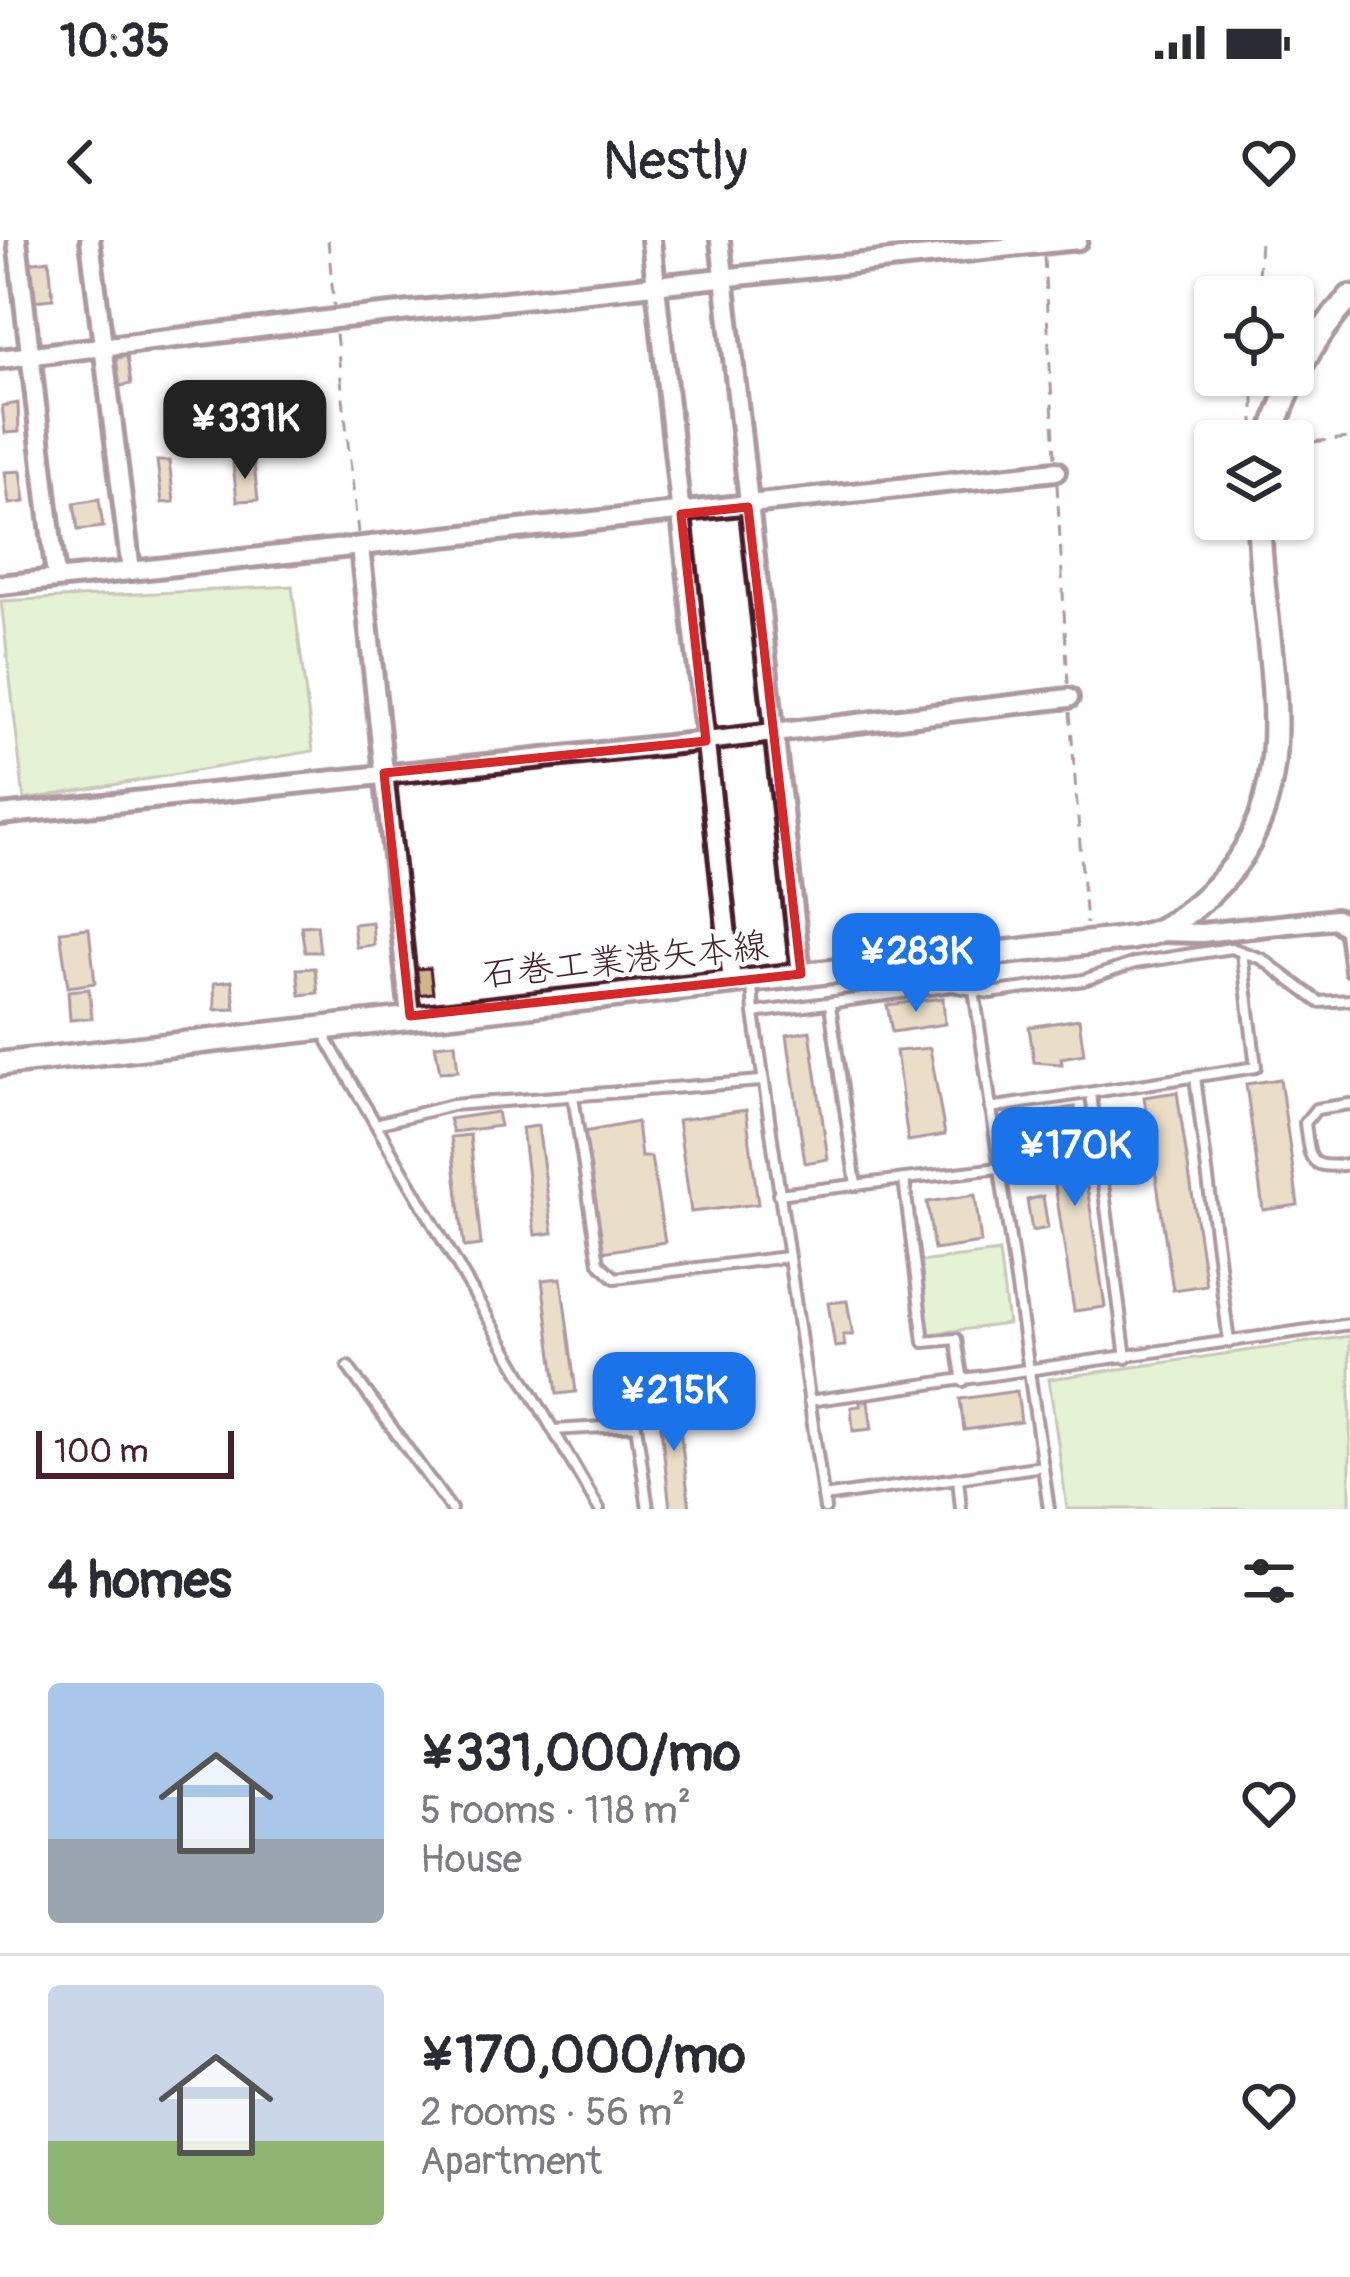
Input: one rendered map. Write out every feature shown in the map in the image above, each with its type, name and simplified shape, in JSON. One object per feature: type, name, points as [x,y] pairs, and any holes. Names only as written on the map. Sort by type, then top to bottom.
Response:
[{"type":"main road","points":[[1273,420],[1305,355],[1350,297]]},
{"type":"main road","name":"石巻工業港矢本線","points":[[0,1064],[1087,944],[1156,932],[1188,914],[1240,861],[1269,800],[1275,724],[1260,540]]},
{"type":"street","points":[[17,240],[56,578]]},
{"type":"street","points":[[90,240],[131,571]]},
{"type":"street","points":[[651,240],[706,741],[742,981]]},
{"type":"street","points":[[720,240],[801,974]]},
{"type":"street","points":[[0,359],[1078,240]]},
{"type":"street","points":[[0,585],[1056,471]]},
{"type":"street","points":[[360,547],[410,1016]]},
{"type":"street","points":[[0,815],[1069,698]]},
{"type":"street","points":[[1156,932],[1202,933],[1336,919],[1344,926]]},
{"type":"lane","points":[[1344,926],[1350,971]]},
{"type":"lane","points":[[754,1013],[952,986],[990,993],[1084,980],[1136,963],[1231,948],[1262,959],[1319,1003],[1350,1000]]},
{"type":"lane","points":[[990,1108],[1256,1067],[1242,953]]},
{"type":"lane","points":[[742,981],[754,1013],[825,1509]]},
{"type":"lane","points":[[974,990],[1049,1509]]},
{"type":"lane","points":[[830,1004],[856,1185]]},
{"type":"lane","points":[[326,1026],[328,1042],[599,1509]]},
{"type":"lane","points":[[1195,1076],[1229,1342]]},
{"type":"lane","points":[[376,1124],[452,1105],[761,1081]]},
{"type":"lane","points":[[1091,1094],[1126,1358]]},
{"type":"lane","points":[[573,1096],[599,1263],[616,1278],[788,1257]]},
{"type":"lane","points":[[1350,1104],[1316,1109],[1305,1123],[1309,1155],[1315,1164],[1350,1164]]},
{"type":"lane","points":[[778,1194],[1000,1168]]},
{"type":"lane","points":[[904,1179],[924,1342],[956,1339],[963,1381]]},
{"type":"lane","points":[[809,1401],[1350,1324]]},
{"type":"lane","points":[[348,1367],[451,1509]]},
{"type":"lane","points":[[554,1430],[637,1425],[648,1509]]},
{"type":"lane","points":[[823,1497],[1043,1466]]},
{"type":"lane","points":[[958,1478],[961,1509]]},
{"type":"path","points":[[328,240],[360,547]]},
{"type":"path","points":[[1258,276],[1260,240]]},
{"type":"path","points":[[1043,244],[1087,944]]},
{"type":"path","points":[[1314,442],[1350,438]]},
{"type":"highlighted area","points":[[748,507],[801,974],[410,1016],[384,773],[706,741],[681,514]]},
{"type":"green space","points":[[292,586],[313,751],[24,800],[1,601]]},
{"type":"green space","points":[[999,1252],[1008,1324],[928,1334],[919,1262]]},
{"type":"green space","points":[[1350,1336],[1350,1509],[1067,1509],[1049,1379]]},
{"type":"building","points":[[49,260],[53,299],[32,301],[29,263]]},
{"type":"building","points":[[127,356],[131,384],[115,387],[111,359]]},
{"type":"building","points":[[18,403],[19,432],[5,433],[2,406]]},
{"type":"building","points":[[157,461],[169,461],[174,502],[162,503]]},
{"type":"building","points":[[233,464],[254,464],[258,500],[237,501]]},
{"type":"building","points":[[21,471],[25,502],[9,504],[5,472]]},
{"type":"building","points":[[99,499],[103,527],[78,530],[74,503]]},
{"type":"building","points":[[372,922],[374,945],[356,947],[353,924]]},
{"type":"building","points":[[317,925],[320,952],[305,952],[301,926]]},
{"type":"building","points":[[89,928],[95,983],[68,987],[60,931]]},
{"type":"building","points":[[315,968],[318,993],[300,995],[297,969]]},
{"type":"building","points":[[430,968],[433,993],[417,995],[414,969]]},
{"type":"building","points":[[232,981],[235,1009],[215,1010],[214,983]]},
{"type":"building","points":[[89,989],[92,1018],[70,1020],[68,991]]},
{"type":"building","points":[[943,998],[945,1024],[892,1032],[887,1005]]},
{"type":"building","points":[[1079,1019],[1084,1054],[1061,1058],[1062,1064],[1034,1062],[1029,1027]]},
{"type":"building","points":[[810,1031],[828,1159],[805,1163],[787,1035]]},
{"type":"building","points":[[455,1043],[458,1071],[440,1072],[435,1045]]},
{"type":"building","points":[[930,1048],[945,1135],[908,1141],[896,1051]]},
{"type":"building","points":[[1280,1079],[1298,1205],[1263,1210],[1246,1084]]},
{"type":"building","points":[[1177,1092],[1206,1285],[1173,1290],[1144,1097]]},
{"type":"building","points":[[1075,1107],[1105,1307],[1074,1311],[1044,1112]]},
{"type":"building","points":[[746,1110],[758,1204],[691,1212],[678,1120]]},
{"type":"building","points":[[497,1112],[500,1126],[453,1132],[449,1119]]},
{"type":"building","points":[[637,1122],[641,1157],[651,1157],[665,1242],[602,1252],[584,1132]]},
{"type":"building","points":[[538,1126],[553,1233],[535,1235],[522,1128]]},
{"type":"building","points":[[470,1135],[481,1245],[464,1247],[451,1137]]},
{"type":"building","points":[[975,1195],[981,1243],[934,1250],[927,1202]]},
{"type":"building","points":[[1043,1196],[1048,1228],[1032,1231],[1027,1200]]},
{"type":"building","points":[[561,1278],[576,1392],[557,1394],[542,1280]]},
{"type":"building","points":[[847,1301],[853,1335],[843,1335],[845,1346],[835,1347],[828,1303]]},
{"type":"building","points":[[1017,1391],[1021,1422],[964,1430],[960,1399]]},
{"type":"building","points":[[676,1397],[690,1509],[670,1509],[658,1399]]},
{"type":"building","points":[[860,1401],[868,1401],[872,1429],[853,1431],[851,1407],[860,1406]]}]
